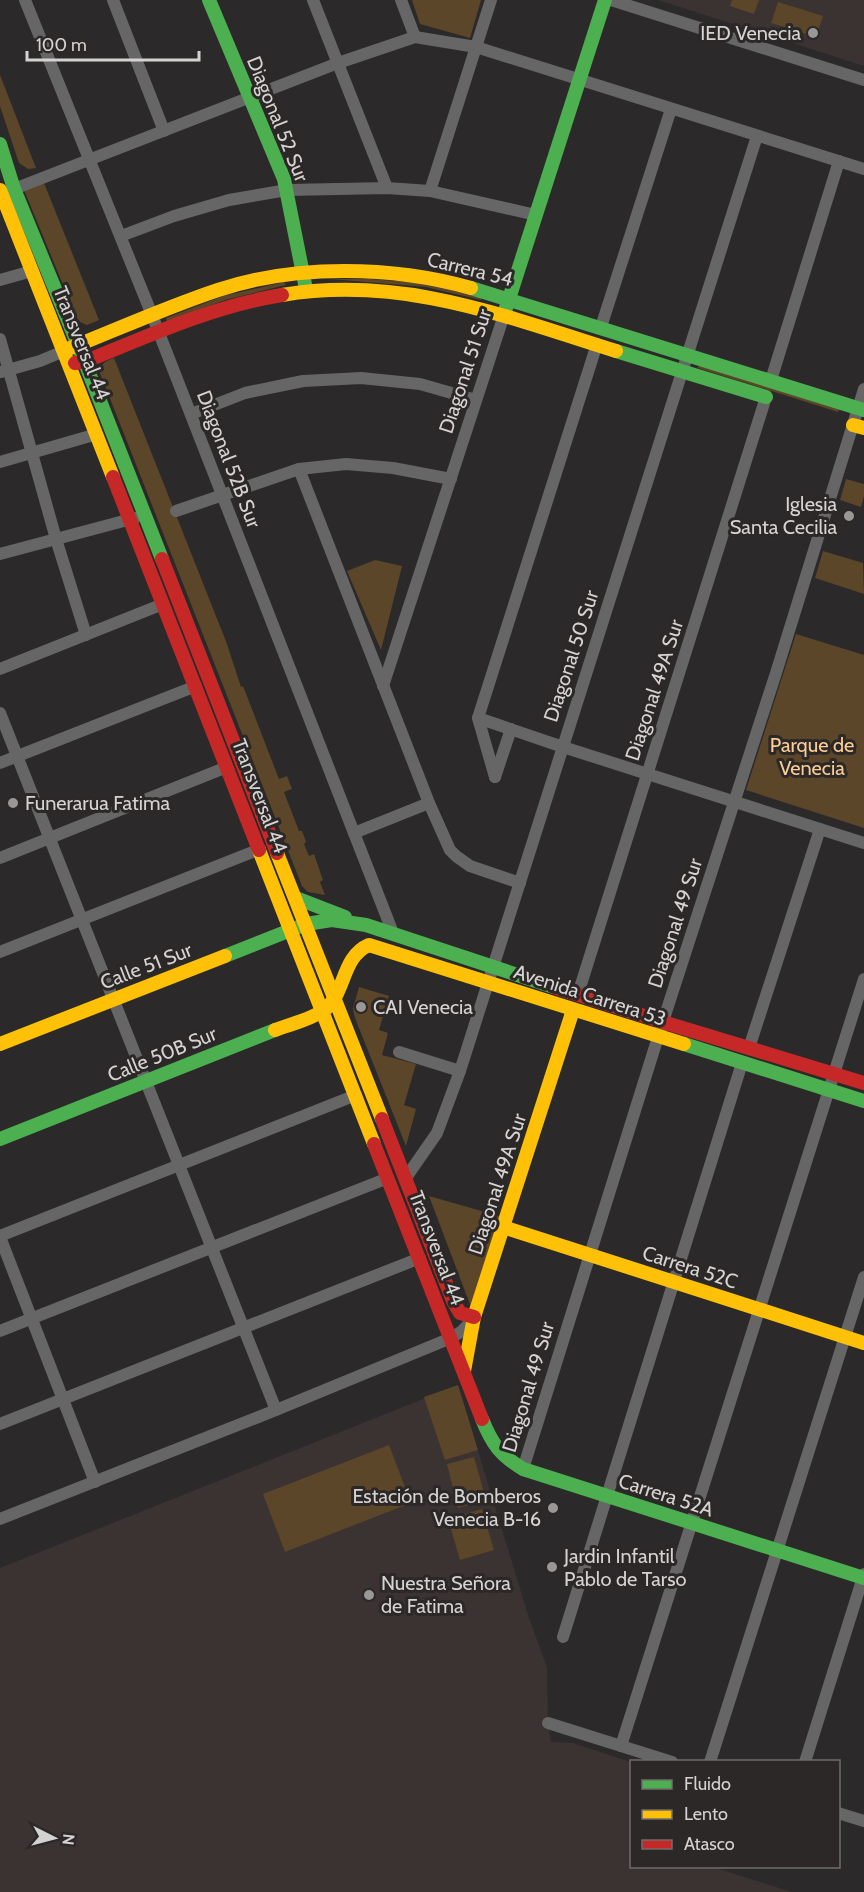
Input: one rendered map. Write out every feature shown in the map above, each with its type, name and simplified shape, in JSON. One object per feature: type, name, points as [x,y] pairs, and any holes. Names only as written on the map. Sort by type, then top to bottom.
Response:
[{"type":"street","name":"Diagonal 52B Sur","points":[[25,0],[159,332],[393,933]]},
{"type":"street","points":[[113,0],[164,131]]},
{"type":"street","name":"Diagonal 52 Sur","points":[[209,0],[287,190],[306,290]]},
{"type":"street","points":[[313,0],[387,188]]},
{"type":"street","points":[[401,0],[415,37]]},
{"type":"street","points":[[430,191],[491,0]]},
{"type":"street","name":"Diagonal 51 Sur","points":[[383,686],[605,0]]},
{"type":"street","points":[[611,0],[864,80]]},
{"type":"street","points":[[7,190],[338,63],[415,37],[476,47],[864,169]]},
{"type":"street","points":[[601,327],[671,109]]},
{"type":"street","name":"Diagonal 50 Sur","points":[[405,1179],[437,1133],[460,1071],[758,136]]},
{"type":"street","name":"Transversal 44","points":[[0,144],[7,190],[32,271],[481,1416]]},
{"type":"street","points":[[771,380],[839,161]]},
{"type":"street","points":[[121,236],[174,216],[229,200],[287,190],[387,188],[430,191],[536,215]]},
{"type":"street","name":"Transversal 44","points":[[7,190],[78,345],[453,1301],[460,1313],[474,1317]]},
{"type":"street","points":[[0,280],[32,271]]},
{"type":"street","name":"Carrera 54","points":[[66,355],[78,345],[218,290],[261,279],[303,273],[380,272],[437,278],[509,298],[861,409]]},
{"type":"street","name":"Carrera 54","points":[[84,362],[222,309],[263,298],[306,290],[384,289],[433,296],[504,315],[766,398]]},
{"type":"street","points":[[0,339],[4,371],[86,635]]},
{"type":"street","points":[[511,729],[495,777],[478,718],[597,344]]},
{"type":"street","points":[[4,371],[66,355],[76,363],[84,362]]},
{"type":"street","points":[[191,414],[246,393],[303,381],[362,378],[420,384],[476,400]]},
{"type":"street","name":"Diagonal 49 Sur","points":[[523,1469],[658,1037],[858,427],[864,389]]},
{"type":"street","name":"Diagonal 49A Sur","points":[[578,994],[766,398]]},
{"type":"street","points":[[0,462],[97,434]]},
{"type":"street","points":[[176,511],[299,469],[346,464],[393,468],[451,479]]},
{"type":"street","points":[[299,469],[429,803],[450,850],[470,866],[520,883]]},
{"type":"street","points":[[0,554],[145,515]]},
{"type":"street","points":[[0,669],[163,604]]},
{"type":"street","points":[[0,763],[196,686]]},
{"type":"street","points":[[0,713],[276,1410]]},
{"type":"street","points":[[478,718],[864,843]]},
{"type":"street","points":[[0,858],[227,767]]},
{"type":"street","points":[[354,833],[429,803]]},
{"type":"street","points":[[749,1048],[820,829]]},
{"type":"street","points":[[0,952],[260,849]]},
{"type":"street","points":[[296,898],[366,925]]},
{"type":"street","name":"Avenida Carrera 53","points":[[306,924],[332,920],[366,925],[663,1022],[864,1083]]},
{"type":"street","name":"Calle 51 Sur","points":[[0,1044],[306,924]]},
{"type":"street","name":"Avenida Carrera 53","points":[[333,999],[357,952],[369,945],[864,1101]]},
{"type":"street","points":[[621,1746],[864,979]]},
{"type":"street","name":"Calle 50B Sur","points":[[0,1139],[323,1011],[333,999]]},
{"type":"street","name":"Diagonal 49A Sur","points":[[464,1371],[474,1317],[573,1010]]},
{"type":"street","points":[[399,1052],[460,1071]]},
{"type":"street","points":[[563,1637],[742,1063]]},
{"type":"street","points":[[95,1482],[0,1236],[356,1095]]},
{"type":"street","points":[[0,1331],[388,1178]]},
{"type":"street","name":"Carrera 52C","points":[[503,1227],[864,1343]]},
{"type":"street","points":[[0,1424],[420,1258]]},
{"type":"street","points":[[710,1760],[864,1276]]},
{"type":"street","points":[[0,1519],[451,1338],[462,1331],[474,1317]]},
{"type":"street","name":"Carrera 52A","points":[[481,1416],[496,1448],[511,1463],[523,1469],[864,1577]]},
{"type":"street","points":[[805,1760],[864,1577]]},
{"type":"street","points":[[548,1723],[669,1760]]},
{"type":"street","points":[[840,1814],[864,1821]]},
{"type":"shaded area","name":"IED Venecia","points":[[658,0],[864,0],[864,66]]},
{"type":"shaded area","points":[[458,1385],[529,1618],[547,1667],[548,1723],[551,1742],[573,1743],[630,1762],[630,1868],[716,1868],[792,1892],[0,1892],[0,1568]]},
{"type":"green space","points":[[412,0],[481,0],[470,38],[420,24]]},
{"type":"green space","points":[[732,0],[759,0],[754,14],[730,6]]},
{"type":"green space","points":[[778,2],[823,16],[816,37],[771,23]]},
{"type":"green space","points":[[0,75],[36,168],[28,169],[19,163],[0,106]]},
{"type":"green space","points":[[44,183],[99,320],[87,325],[78,321],[24,190]]},
{"type":"green space","points":[[330,279],[426,283],[482,297],[481,300],[426,287]]},
{"type":"green space","points":[[284,282],[286,285],[225,300],[167,322],[166,318],[223,296]]},
{"type":"green space","points":[[114,358],[227,644],[241,687],[243,686],[279,779],[287,776],[292,789],[284,792],[299,831],[302,831],[309,856],[314,854],[323,880],[320,882],[325,895],[308,892],[302,886],[100,373],[102,365]]},
{"type":"green space","points":[[699,364],[839,409],[838,412],[698,368]]},
{"type":"green space","points":[[846,479],[864,484],[861,507],[840,500]]},
{"type":"green space","points":[[823,551],[863,563],[864,594],[815,578]]},
{"type":"green space","points":[[375,560],[402,566],[381,650],[347,571]]},
{"type":"green space","name":"Parque de Venecia","points":[[796,634],[864,655],[864,828],[746,790]]},
{"type":"green space","points":[[359,987],[389,996],[379,1030],[388,1033],[382,1055],[416,1064],[404,1105],[416,1109],[406,1146],[355,1018],[353,1009]]},
{"type":"green space","points":[[429,1196],[499,1216],[471,1307]]},
{"type":"green space","points":[[458,1385],[478,1450],[445,1460],[424,1397]]},
{"type":"green space","points":[[389,1445],[411,1503],[285,1552],[263,1494]]},
{"type":"green space","points":[[474,1457],[486,1500],[458,1508],[447,1464]]},
{"type":"green space","points":[[482,1509],[494,1550],[460,1560],[448,1519]]},
{"type":"traffic: fast","points":[[209,0],[284,179],[305,284]]},
{"type":"traffic: fast","points":[[506,308],[605,0]]},
{"type":"traffic: fast","points":[[0,144],[14,189],[162,559]]},
{"type":"traffic: fast","points":[[471,288],[864,410]]},
{"type":"traffic: fast","points":[[616,351],[766,397]]},
{"type":"traffic: fast","points":[[296,898],[345,917]]},
{"type":"traffic: fast","points":[[225,956],[306,924],[332,920],[366,925],[554,987]]},
{"type":"traffic: fast","points":[[0,1139],[275,1030]]},
{"type":"traffic: fast","points":[[684,1044],[864,1101]]},
{"type":"traffic: fast","points":[[482,1419],[498,1448],[508,1459],[523,1469],[864,1578]]},
{"type":"traffic: slow","points":[[0,190],[113,477]]},
{"type":"traffic: slow","points":[[68,349],[218,290],[279,276],[312,272],[377,272],[410,275],[471,288]]},
{"type":"traffic: slow","points":[[282,295],[326,290],[369,290],[411,295],[452,302],[493,313],[616,351]]},
{"type":"traffic: slow","points":[[853,425],[864,428]]},
{"type":"traffic: slow","points":[[259,850],[374,1144]]},
{"type":"traffic: slow","points":[[277,853],[382,1119]]},
{"type":"traffic: slow","points":[[275,1030],[307,1019],[324,1010],[336,995],[353,958],[369,945],[684,1044]]},
{"type":"traffic: slow","points":[[0,1044],[225,956]]},
{"type":"traffic: slow","points":[[464,1371],[474,1317],[573,1010]]},
{"type":"traffic: slow","points":[[503,1227],[864,1343]]},
{"type":"traffic: jam","points":[[75,363],[84,362],[206,314],[282,295]]},
{"type":"traffic: jam","points":[[113,477],[259,850]]},
{"type":"traffic: jam","points":[[162,559],[277,853]]},
{"type":"traffic: jam","points":[[554,987],[864,1083]]},
{"type":"traffic: jam","points":[[382,1119],[453,1301],[460,1313],[474,1317]]},
{"type":"traffic: jam","points":[[374,1144],[482,1419]]},
{"type":"place","name":"IED Venecia","points":[[813,33]]},
{"type":"place","name":"Iglesia Santa Cecilia","points":[[849,516]]},
{"type":"place","name":"Funerarua Fatima","points":[[13,803]]},
{"type":"place","name":"CAI Venecia","points":[[361,1007]]},
{"type":"place","name":"Estación de Bomberos Venecia B-16","points":[[553,1508]]},
{"type":"place","name":"Jardin Infantil Pablo de Tarso","points":[[552,1567]]},
{"type":"place","name":"Nuestra Señora de Fatima","points":[[369,1595]]}]
